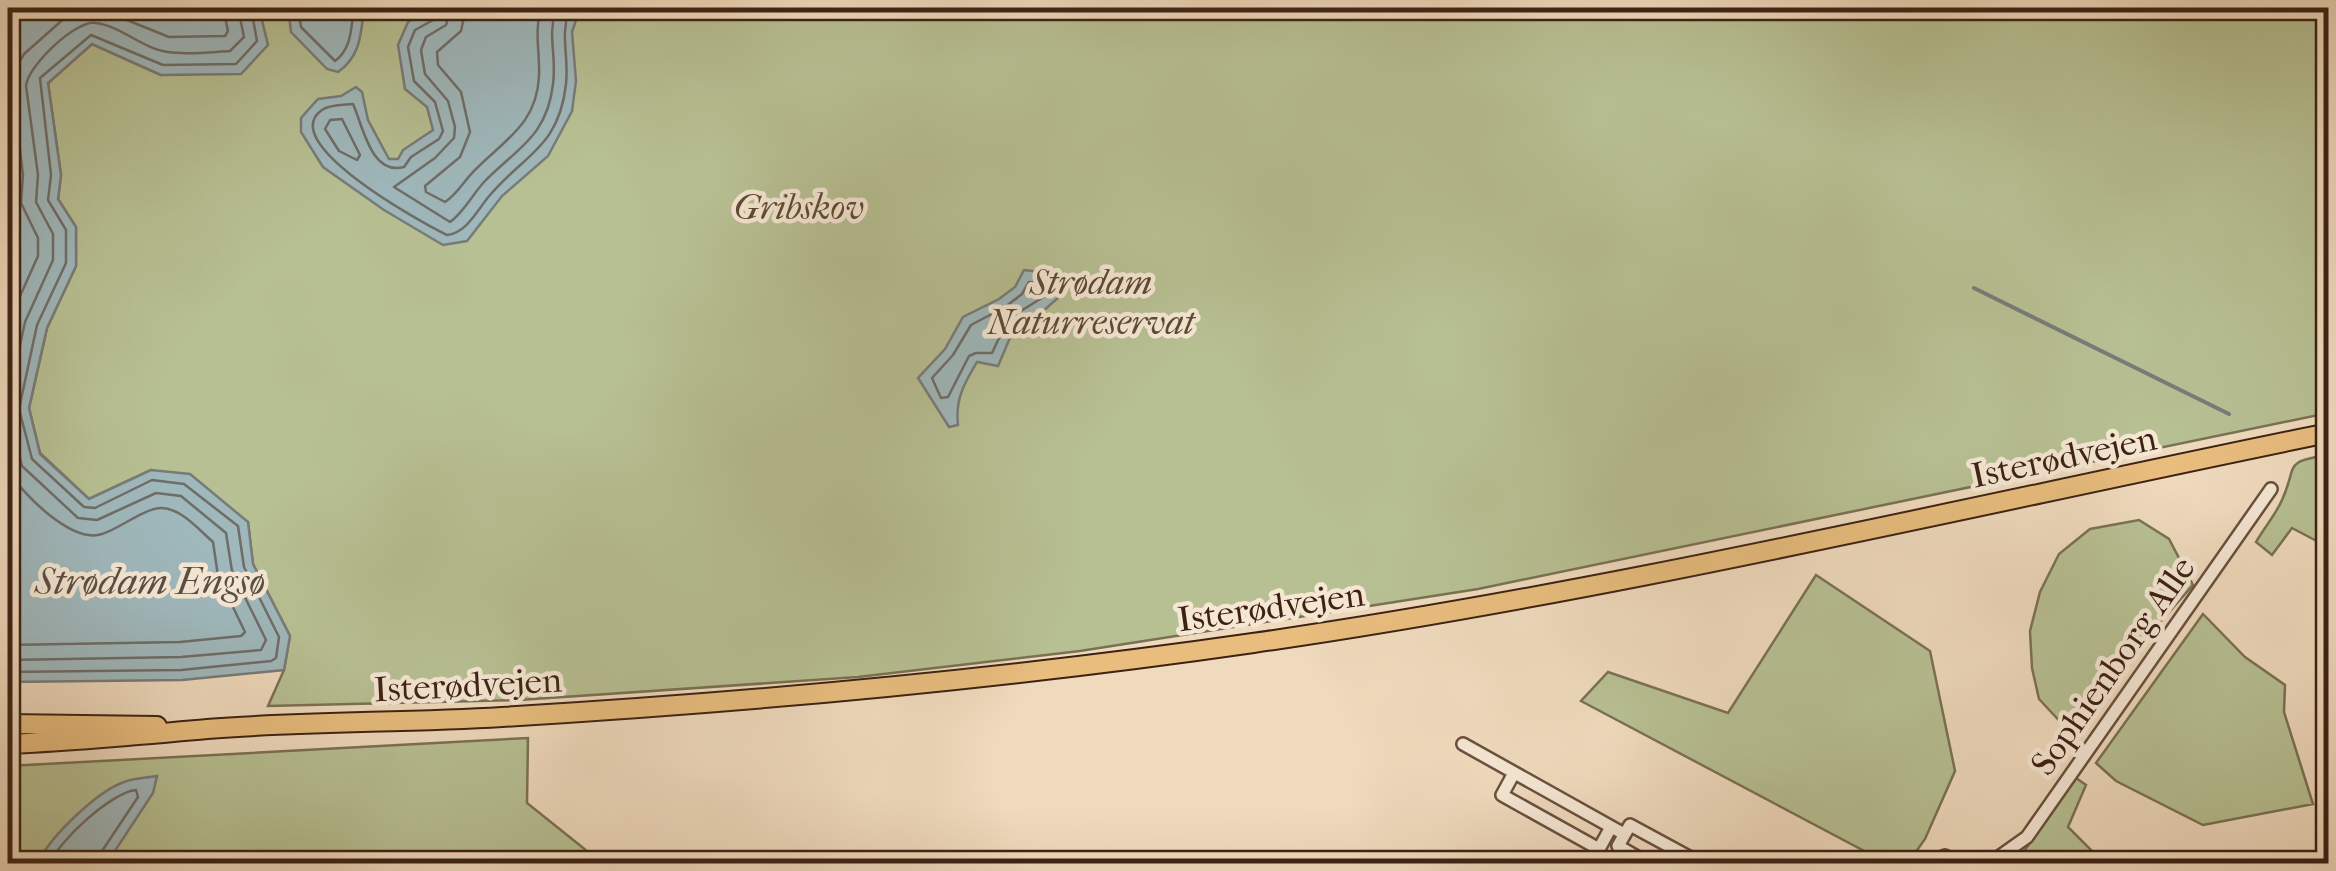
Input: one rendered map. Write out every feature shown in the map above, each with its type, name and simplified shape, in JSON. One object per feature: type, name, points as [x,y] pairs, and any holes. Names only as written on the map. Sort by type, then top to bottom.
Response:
[{"type":"highway","name":"Isterødvejen","points":[[8,744],[706,704],[925,684],[1254,643],[1476,608],[1756,556],[2328,434]]},
{"type":"highway","name":"Isterødvejen","points":[[8,724],[207,730]]},
{"type":"highway","points":[[8,755],[110,740]]},
{"type":"street","name":"Sophienborg Alle","points":[[1989,864],[2026,837],[2271,489]]},
{"type":"street","points":[[1463,744],[1624,834]]},
{"type":"street","points":[[1514,772],[1502,795],[1599,848],[1611,827]]},
{"type":"street","points":[[1650,864],[1618,846],[1630,825],[1702,864]]},
{"type":"street","points":[[1927,864],[1945,856],[1964,864]]},
{"type":"green space","points":[[259,8],[2328,8],[2328,413],[1478,589],[1080,651],[858,677],[519,700],[268,706],[284,670],[290,636],[253,564],[248,522],[151,470],[89,499],[40,453],[29,408],[47,328],[76,266],[76,227],[58,199],[61,175],[48,83],[92,44],[161,75],[264,19]]},
{"type":"green space","points":[[2328,455],[2328,547],[2292,528],[2272,555],[2256,542],[2279,505],[2294,467],[2304,460]]},
{"type":"green space","points":[[2139,520],[2169,539],[2193,585],[2066,728],[2039,699],[2032,668],[2030,631],[2040,592],[2059,554],[2090,529]]},
{"type":"green space","points":[[1816,575],[1930,651],[1955,771],[1925,839],[1908,863],[1887,863],[1581,701],[1608,672],[1728,713]]},
{"type":"green space","points":[[2203,614],[2245,657],[2285,685],[2284,712],[2313,804],[2203,825],[2116,781],[2096,763]]},
{"type":"green space","points":[[528,738],[527,803],[602,863],[107,863],[109,860],[40,859],[41,863],[8,864],[8,766]]},
{"type":"green space","points":[[2076,778],[2086,785],[2068,827],[2104,863],[2015,864]]},
{"type":"water","name":"Strødam Engsø","points":[[8,8],[259,8],[268,45],[241,74],[161,75],[92,44],[48,83],[61,175],[58,199],[76,227],[76,266],[47,328],[29,408],[40,454],[89,499],[151,470],[190,474],[248,522],[253,564],[290,636],[284,670],[182,680],[8,682]]},
{"type":"water","points":[[288,8],[364,8],[358,43],[346,66],[338,72],[327,69],[291,32]]},
{"type":"water","points":[[454,8],[580,8],[572,32],[576,81],[572,111],[548,156],[502,196],[467,241],[443,245],[323,167],[301,132],[301,118],[318,99],[341,96],[356,87],[362,92],[368,120],[389,159],[398,159],[403,150],[433,130],[427,107],[405,89],[398,45],[408,22],[422,13]]},
{"type":"water","points":[[1024,270],[1048,273],[1059,297],[1041,313],[1015,326],[998,366],[977,362],[962,392],[958,425],[949,427],[918,378],[945,349],[963,317],[1015,287]]},
{"type":"water","points":[[157,776],[153,793],[107,863],[41,863],[55,838],[102,794],[128,781]]},
{"type":"waterway","points":[[1974,288],[2229,414]]},
{"type":"park label","name":"Gribskov","points":[[799,207]]},
{"type":"park label","name":"Strødam Naturreservat","points":[[1091,302]]}]
